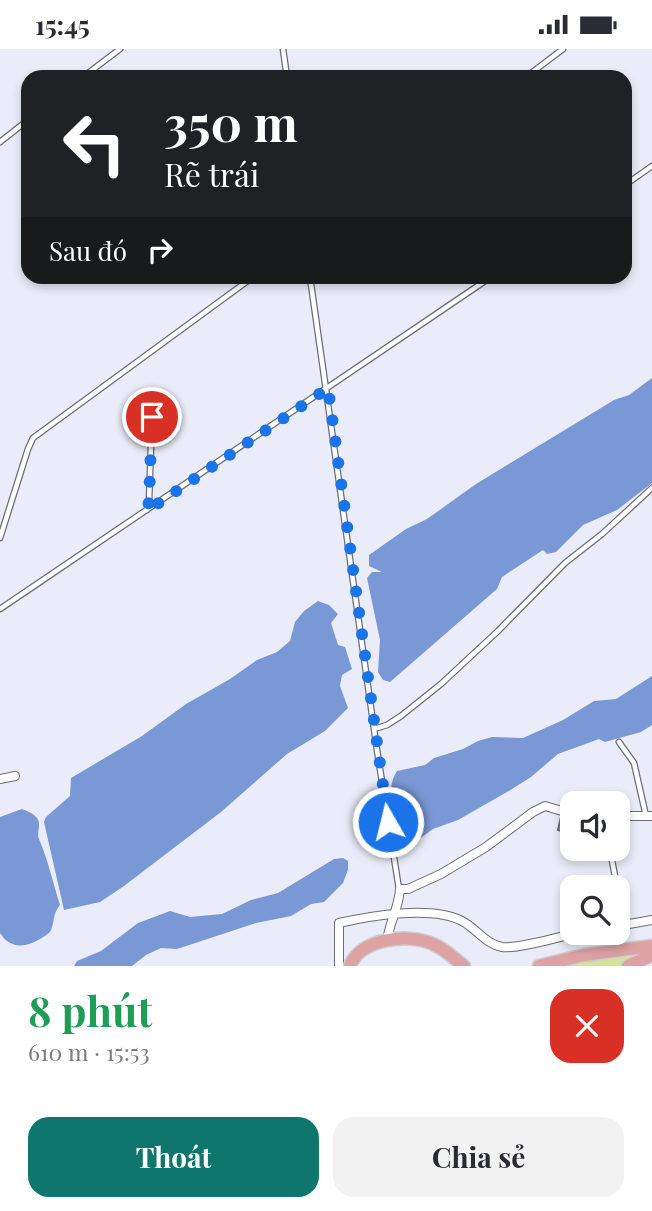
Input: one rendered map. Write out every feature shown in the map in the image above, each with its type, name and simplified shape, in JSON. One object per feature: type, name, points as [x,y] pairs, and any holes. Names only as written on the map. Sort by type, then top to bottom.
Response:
[{"type":"main road","points":[[350,966],[353,958],[363,949],[387,941],[412,939],[430,942],[445,950],[464,966]]},
{"type":"main road","points":[[539,966],[583,955],[652,946]]},
{"type":"main road","points":[[628,966],[652,955]]},
{"type":"street","points":[[0,779],[15,776]]},
{"type":"street","points":[[387,941],[400,889],[440,874],[486,847],[545,806],[560,810]]},
{"type":"street","points":[[630,816],[649,817]]},
{"type":"street","points":[[339,966],[339,923],[396,913],[447,916],[463,921],[489,942],[501,947],[560,937]]},
{"type":"street","points":[[630,924],[652,920]]},
{"type":"lane","points":[[92,70],[120,49]]},
{"type":"lane","points":[[284,49],[286,70]]},
{"type":"lane","points":[[535,70],[563,49]]},
{"type":"lane","points":[[0,142],[21,126]]},
{"type":"lane","points":[[632,180],[652,166]]},
{"type":"lane","points":[[0,538],[33,439],[243,284]]},
{"type":"lane","points":[[311,284],[328,388],[374,729],[400,889]]},
{"type":"lane","points":[[0,609],[481,284]]},
{"type":"lane","points":[[147,511],[152,417]]},
{"type":"lane","points":[[374,729],[401,716],[441,684],[565,563],[603,534],[652,488]]},
{"type":"lane","points":[[619,742],[634,763],[649,817]]},
{"type":"green space","points":[[652,951],[619,966],[557,966],[603,956]]},
{"type":"water","points":[[652,378],[652,483],[617,510],[583,525],[556,552],[547,554],[543,550],[502,577],[497,589],[390,682],[383,680],[378,672],[380,640],[367,578],[372,572],[382,572],[369,566],[369,555],[476,484],[614,400],[629,395]]},
{"type":"water","points":[[318,601],[329,605],[338,614],[331,623],[338,645],[345,647],[352,669],[342,675],[340,686],[348,708],[325,731],[287,754],[221,812],[124,886],[100,902],[64,910],[44,822],[46,817],[70,796],[71,778],[142,736],[186,704],[257,660],[277,652],[290,641],[295,622]]},
{"type":"water","points":[[652,676],[652,725],[641,732],[605,742],[599,739],[558,754],[531,777],[507,792],[458,820],[433,829],[411,845],[401,844],[399,821],[392,796],[392,784],[397,771],[425,765],[434,758],[492,737],[523,738],[563,720],[594,701],[616,699]]},
{"type":"water","points":[[22,809],[37,818],[38,836],[60,905],[50,932],[34,942],[18,945],[8,942],[0,933],[0,817]]},
{"type":"water","points":[[343,858],[348,861],[348,870],[343,883],[324,902],[311,904],[291,916],[256,923],[177,949],[161,948],[132,966],[74,966],[77,961],[101,951],[138,923],[170,911],[190,917],[222,914],[251,900],[278,893],[334,859]]},
{"type":"route","points":[[152,417],[147,511],[328,388],[388,822]]}]
